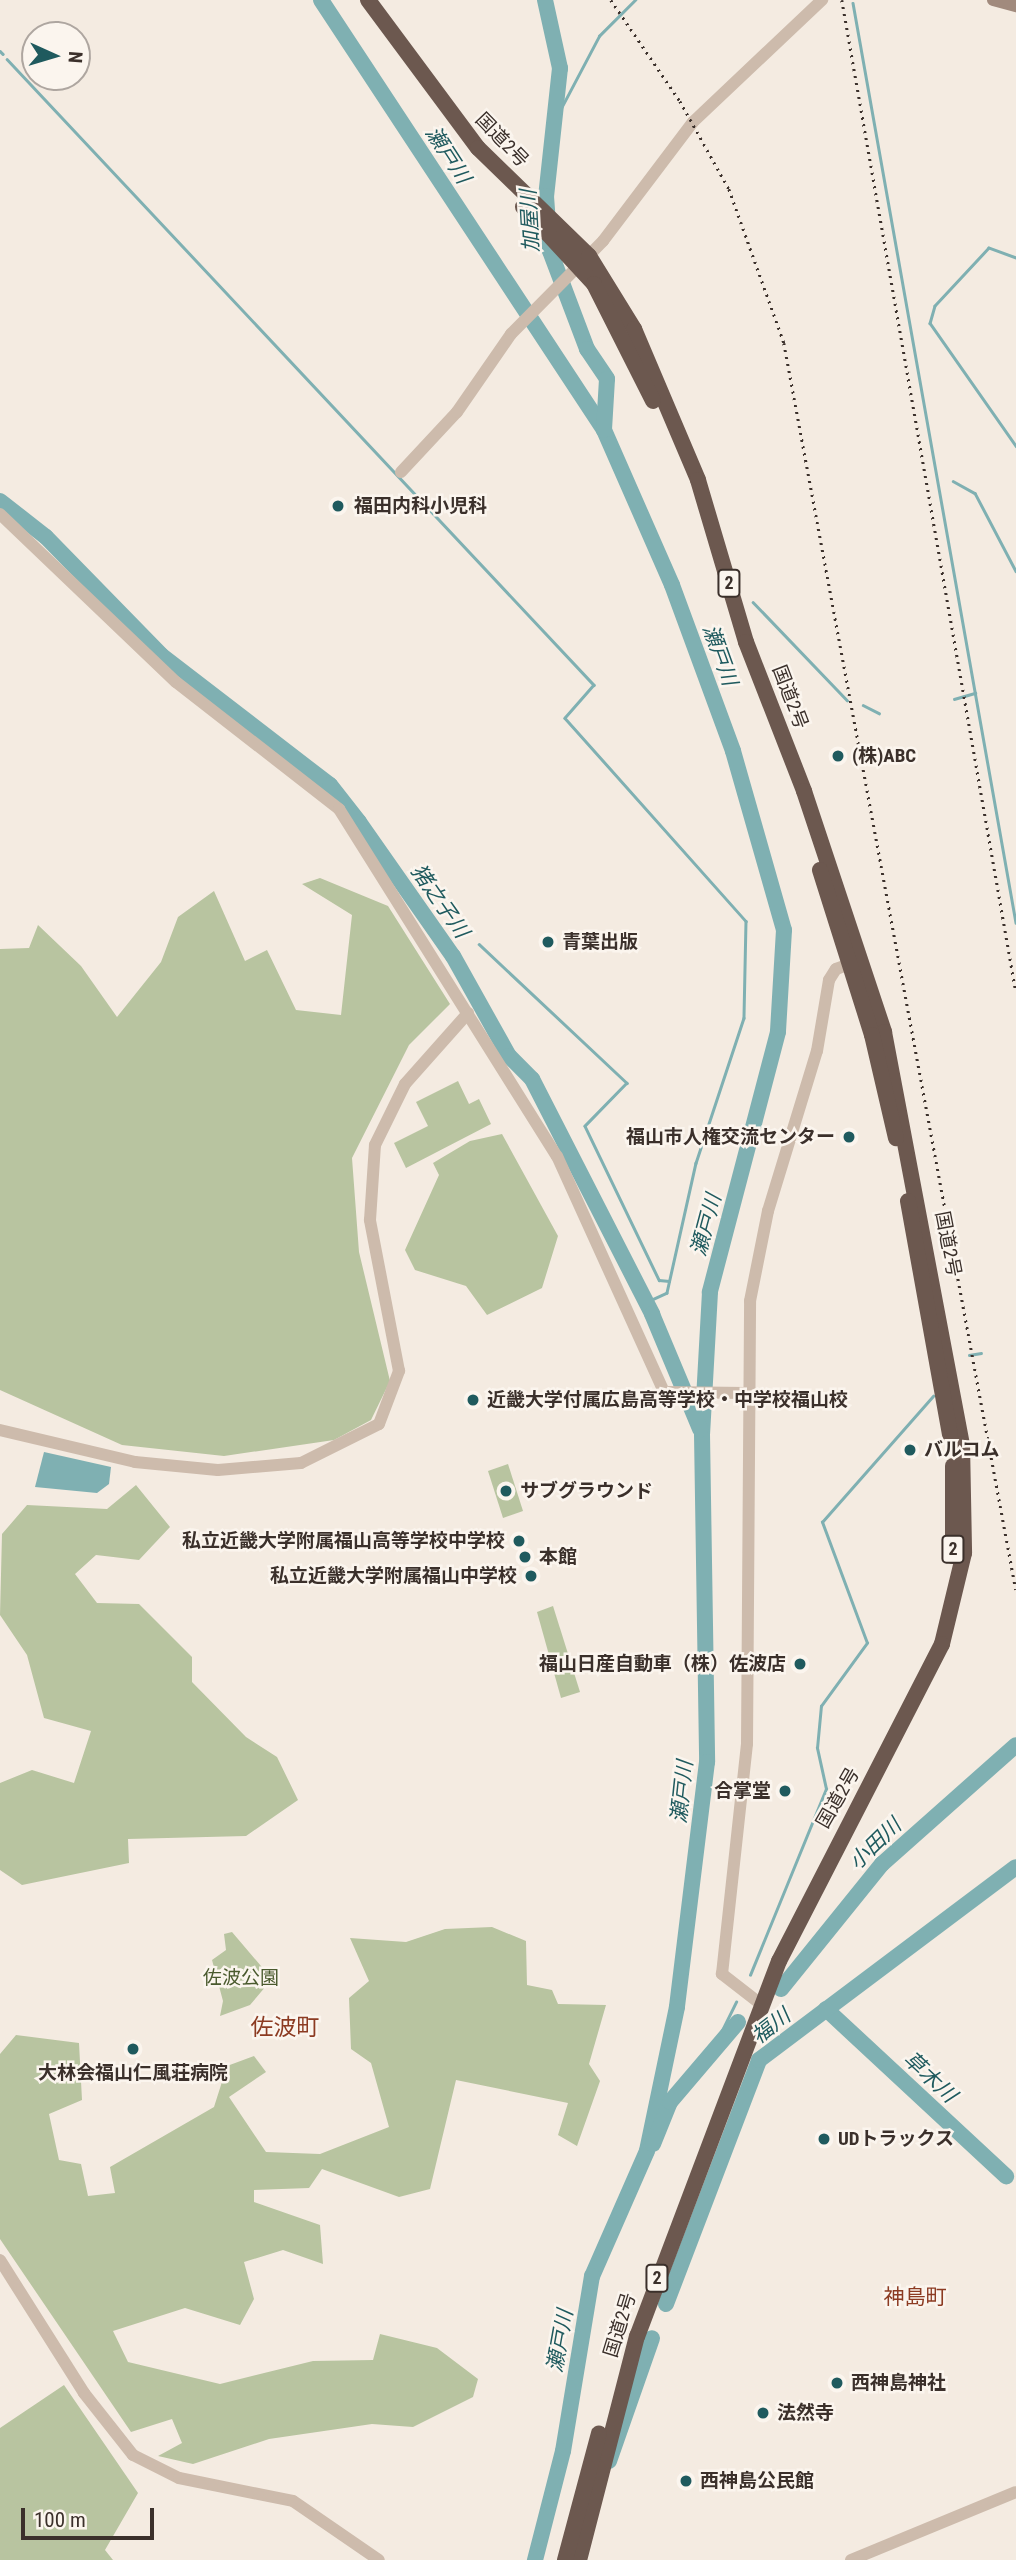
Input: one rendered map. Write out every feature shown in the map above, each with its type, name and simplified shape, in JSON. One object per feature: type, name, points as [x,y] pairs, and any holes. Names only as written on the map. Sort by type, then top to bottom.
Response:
[{"type":"highway","name":"国道2号","points":[[358,0],[439,117],[537,213]]},
{"type":"highway","name":"国道2号","points":[[368,0],[445,110],[537,213],[585,261],[634,329],[698,480],[746,642],[892,1065],[951,1374],[966,1534],[954,1609],[926,1682],[801,1911],[758,2001],[633,2315],[565,2560]]},
{"type":"highway","name":"国道2号","points":[[579,2560],[637,2336],[758,2001]]},
{"type":"main road","points":[[993,0],[1016,6]]},
{"type":"street","points":[[401,472],[457,412],[511,334],[585,261],[693,122],[822,0]]},
{"type":"street","points":[[0,513],[176,682],[330,799],[557,1156],[663,1392],[741,1393]]},
{"type":"street","points":[[758,2001],[722,1974],[747,1744],[741,1393],[757,1255],[817,1051],[829,980],[855,962]]},
{"type":"street","points":[[0,1430],[135,1462],[218,1470],[301,1463],[379,1424],[400,1371],[370,1220],[373,1156],[405,1084],[468,1013]]},
{"type":"street","points":[[0,2260],[70,2372],[133,2455],[180,2478],[293,2501],[379,2560]]},
{"type":"street","points":[[851,2560],[1016,2492]]},
{"type":"green space","points":[[320,878],[388,906],[450,1004],[409,1045],[352,1158],[359,1252],[390,1381],[371,1420],[334,1440],[224,1456],[122,1445],[0,1390],[0,949],[29,948],[38,925],[81,966],[117,1017],[161,962],[178,917],[214,891],[245,961],[267,950],[296,1010],[341,1015],[352,915],[302,884]]},
{"type":"green space","points":[[458,1081],[469,1104],[479,1099],[491,1124],[406,1168],[394,1143],[428,1126],[416,1102]]},
{"type":"green space","points":[[502,1134],[558,1236],[542,1288],[487,1315],[466,1286],[415,1270],[405,1250],[439,1175],[433,1163],[470,1141]]},
{"type":"green space","name":"サブグラウンド","points":[[508,1464],[523,1511],[503,1518],[488,1471]]},
{"type":"green space","points":[[136,1485],[170,1527],[139,1560],[96,1555],[75,1574],[97,1603],[139,1604],[192,1657],[192,1682],[246,1737],[277,1757],[298,1800],[246,1836],[128,1839],[129,1863],[22,1885],[0,1870],[0,1783],[32,1770],[74,1783],[91,1731],[44,1718],[27,1655],[0,1615],[2,1534],[27,1505],[107,1509]]},
{"type":"green space","points":[[553,1606],[580,1692],[561,1698],[537,1612]]},
{"type":"green space","points":[[492,1927],[526,1941],[527,1985],[552,1990],[558,2004],[606,2005],[589,2064],[600,2081],[577,2146],[558,2135],[568,2103],[456,2080],[430,2189],[399,2197],[322,2169],[309,2188],[254,2190],[254,2202],[320,2225],[323,2264],[283,2250],[244,2262],[254,2299],[240,2325],[185,2308],[113,2331],[128,2362],[220,2384],[313,2361],[373,2360],[380,2334],[437,2348],[478,2379],[473,2397],[413,2427],[372,2424],[269,2439],[193,2464],[158,2456],[182,2443],[172,2419],[131,2432],[0,2239],[0,2054],[16,2035],[79,2043],[82,2100],[49,2114],[59,2160],[81,2164],[88,2196],[115,2193],[110,2167],[214,2107],[227,2066],[254,2056],[266,2072],[229,2097],[266,2152],[320,2154],[389,2127],[371,2063],[351,2049],[349,1998],[369,1981],[350,1938],[406,1942],[445,1929]]},
{"type":"green space","name":"佐波公園","points":[[232,1932],[272,1979],[250,2005],[220,2016],[223,2001],[212,1960],[226,1950],[224,1934]]},
{"type":"green space","points":[[64,2385],[138,2493],[105,2550],[113,2560],[0,2560],[0,2428]]},
{"type":"water","points":[[44,1452],[111,1467],[109,1484],[97,1493],[35,1487]]},
{"type":"waterway","name":"瀬戸川","points":[[321,0],[604,430],[672,585],[733,751],[784,930],[778,1032],[710,1292],[702,1434],[707,1762],[677,2007],[647,2151],[592,2276],[563,2451],[535,2560]]},
{"type":"waterway","name":"加屋川","points":[[545,0],[560,68],[546,196],[550,251],[587,349],[607,379],[604,430]]},
{"type":"waterway","points":[[559,112],[599,36],[635,0]]},
{"type":"waterway","points":[[853,3],[1016,923]]},
{"type":"waterway","points":[[0,51],[3,54]]},
{"type":"waterway","points":[[7,59],[594,685],[565,718],[746,921],[744,1018],[696,1163],[667,1293],[646,1303]]},
{"type":"waterway","points":[[1016,258],[989,248],[935,306],[930,323],[1016,446]]},
{"type":"waterway","points":[[953,481],[975,493],[1016,571]]},
{"type":"waterway","name":"猪之子川","points":[[0,501],[46,537],[161,655],[330,785],[359,822],[453,956],[509,1056],[532,1079],[652,1314],[700,1429]]},
{"type":"waterway","points":[[753,602],[847,700]]},
{"type":"waterway","points":[[954,699],[975,693]]},
{"type":"waterway","points":[[863,705],[879,713]]},
{"type":"waterway","points":[[479,944],[627,1083],[585,1126],[659,1280],[669,1281]]},
{"type":"waterway","points":[[969,1355],[981,1353]]},
{"type":"waterway","points":[[750,1975],[826,1789],[817,1748],[821,1706],[867,1643],[822,1522],[933,1396]]},
{"type":"waterway","name":"小田川","points":[[781,1989],[882,1864],[1016,1745]]},
{"type":"waterway","name":"福川","points":[[666,2304],[759,2060],[1016,1867]]},
{"type":"waterway","points":[[702,2071],[736,2002]]},
{"type":"waterway","name":"草木川","points":[[826,2009],[1006,2176]]},
{"type":"waterway","name":"小田川","points":[[653,2144],[670,2102],[738,2022]]},
{"type":"waterway","name":"福川","points":[[609,2461],[652,2338]]},
{"type":"railway","points":[[611,0],[680,101],[729,189],[784,343],[1016,1590]]},
{"type":"railway","points":[[842,0],[1016,992]]},
{"type":"place","name":"福田内科小児科","points":[[338,506]]},
{"type":"place","name":"(株)ABC","points":[[838,756]]},
{"type":"place","name":"青葉出版","points":[[548,942]]},
{"type":"place","name":"福山市人権交流センター","points":[[849,1137]]},
{"type":"place","name":"近畿大学付属広島高等学校・中学校福山校","points":[[473,1400]]},
{"type":"place","name":"バルコム","points":[[910,1450]]},
{"type":"place","name":"サブグラウンド","points":[[506,1491]]},
{"type":"place","name":"私立近畿大学附属福山高等学校中学校","points":[[519,1541]]},
{"type":"place","name":"本館","points":[[525,1557]]},
{"type":"place","name":"私立近畿大学附属福山中学校","points":[[531,1576]]},
{"type":"place","name":"福山日産自動車（株）佐波店","points":[[800,1664]]},
{"type":"place","name":"合掌堂","points":[[785,1791]]},
{"type":"place","name":"大林会福山仁風荘病院","points":[[133,2049]]},
{"type":"place","name":"UDトラックス","points":[[824,2139]]},
{"type":"place","name":"西神島神社","points":[[837,2383]]},
{"type":"place","name":"法然寺","points":[[763,2413]]},
{"type":"place","name":"西神島公民館","points":[[686,2481]]},
{"type":"district","name":"佐波町","points":[[285,2028]]},
{"type":"district","name":"神島町","points":[[915,2297]]}]
